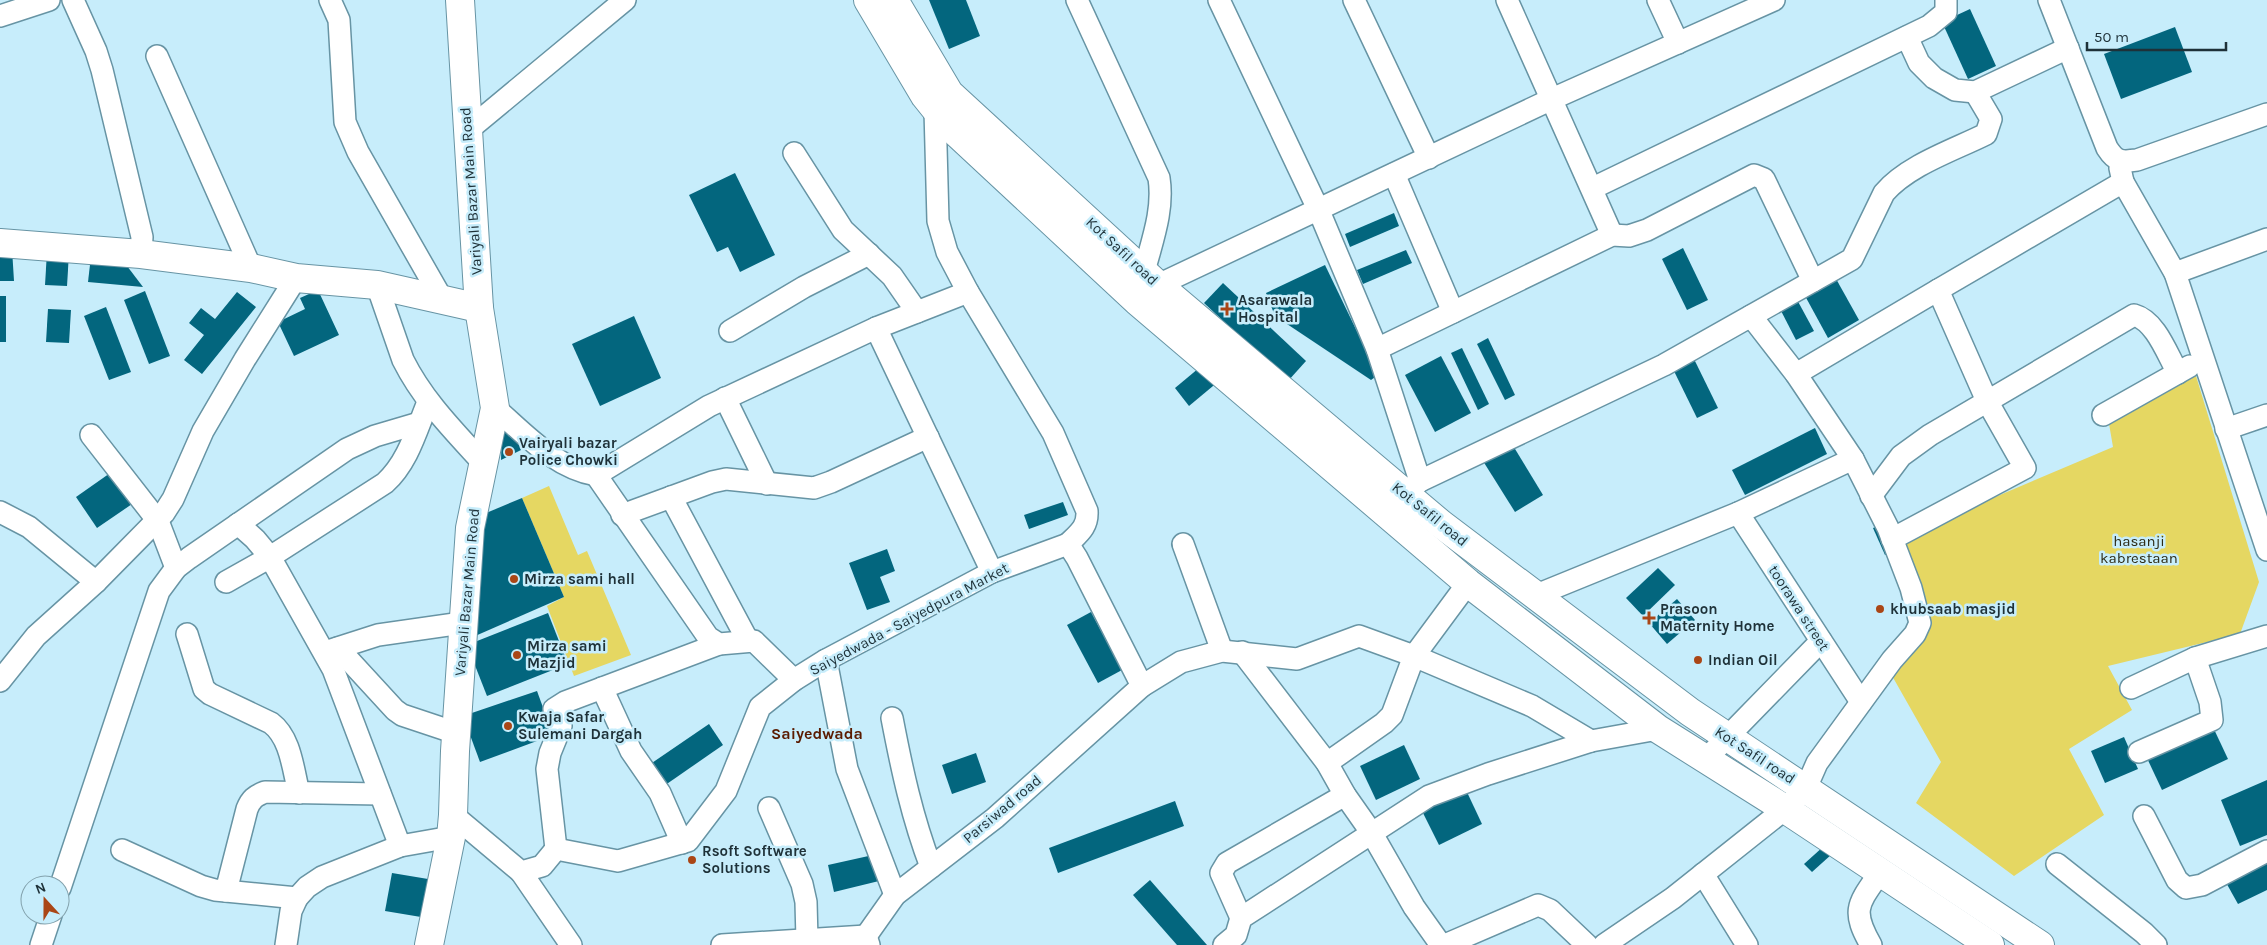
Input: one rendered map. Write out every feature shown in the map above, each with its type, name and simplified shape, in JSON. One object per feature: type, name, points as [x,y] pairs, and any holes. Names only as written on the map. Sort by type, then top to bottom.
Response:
[{"type":"main road","name":"Variyali Bazar Main Road","points":[[429,945],[452,826],[462,623],[470,528],[495,408],[479,308],[460,0]]},
{"type":"main road","name":"Kot Safil road","points":[[868,0],[925,96],[949,126],[1146,286],[1412,487],[1441,524],[1690,712],[2040,945]]},
{"type":"main road","name":"Kot Safil road","points":[[894,0],[950,93],[1146,286],[1381,509],[1468,583],[1658,729],[1881,871],[1990,945]]},
{"type":"main road","points":[[0,243],[141,254],[251,268],[296,278],[377,285],[479,308]]},
{"type":"street","points":[[0,16],[48,0]]},
{"type":"street","points":[[73,0],[96,51],[102,70],[142,237],[141,254]]},
{"type":"street","points":[[330,0],[339,20],[345,122],[358,152],[442,299]]},
{"type":"street","points":[[467,131],[625,0]]},
{"type":"street","points":[[1076,0],[1159,178],[1161,192],[1160,211],[1146,286]]},
{"type":"street","points":[[1219,0],[1319,211],[1377,350],[1412,487]]},
{"type":"street","points":[[1354,0],[1428,158]]},
{"type":"street","points":[[1507,0],[1612,234]]},
{"type":"street","points":[[1658,0],[1678,43]]},
{"type":"street","points":[[1146,286],[1319,211],[1552,99],[1774,0]]},
{"type":"street","points":[[1592,188],[1929,26],[1946,12],[1946,0]]},
{"type":"street","points":[[2049,0],[2107,148],[2175,273],[2267,550]]},
{"type":"street","points":[[1907,37],[1919,63],[1934,78],[1955,90],[1975,92],[2068,48]]},
{"type":"street","points":[[157,56],[251,268]]},
{"type":"street","points":[[1381,509],[1412,487],[1664,366],[1852,259],[1884,193],[1891,186],[1909,172],[1986,134],[1991,119],[1975,92]]},
{"type":"street","points":[[935,110],[938,221],[947,252],[968,292],[1053,432],[1087,511],[1088,521],[1084,529],[1068,544],[1077,558],[1142,686],[1181,662],[1232,652],[1298,659],[1360,636],[1414,656],[1532,706],[1591,741]]},
{"type":"street","points":[[1796,374],[1938,290],[2137,160],[2267,114]]},
{"type":"street","points":[[794,153],[843,230],[892,276],[918,312]]},
{"type":"street","points":[[1394,174],[1453,312]]},
{"type":"street","points":[[1377,350],[1612,234],[1628,236],[1647,230],[1754,175],[1764,179],[1813,281]]},
{"type":"street","points":[[2175,273],[2267,239]]},
{"type":"street","points":[[730,331],[824,276],[869,254]]},
{"type":"street","points":[[0,680],[36,636],[96,582],[158,521],[173,499],[203,431],[245,359],[296,278]]},
{"type":"street","points":[[377,285],[402,360],[428,402],[483,463]]},
{"type":"street","points":[[1892,540],[2025,468],[1987,401],[1938,290]]},
{"type":"street","points":[[495,408],[539,447],[562,463],[584,473],[596,475],[708,406],[876,328],[968,292]]},
{"type":"street","points":[[1871,496],[1901,456],[1930,435],[2134,315],[2142,317],[2151,326],[2178,373]]},
{"type":"street","points":[[1604,945],[1673,898],[1785,809],[1806,788],[1818,763],[1892,660],[1915,634],[1920,623],[1911,588],[1892,540],[1853,459],[1796,374],[1751,316]]},
{"type":"street","points":[[876,328],[992,572]]},
{"type":"street","points":[[2103,415],[2204,358]]},
{"type":"street","points":[[725,398],[767,484]]},
{"type":"street","points":[[226,582],[270,557],[394,475],[404,461],[428,402]]},
{"type":"street","points":[[2226,429],[2267,415]]},
{"type":"street","points":[[64,875],[159,591],[176,568],[347,449],[375,436],[419,423]]},
{"type":"street","points":[[91,435],[158,521],[176,568]]},
{"type":"street","points":[[622,515],[712,482],[726,479],[804,488],[822,485],[928,438]]},
{"type":"street","points":[[1534,596],[1738,513],[1853,459]]},
{"type":"street","points":[[596,475],[708,637],[719,644]]},
{"type":"street","points":[[671,497],[748,641]]},
{"type":"street","points":[[0,512],[29,527],[96,582]]},
{"type":"street","name":"toorawa street","points":[[1738,513],[1861,702]]},
{"type":"street","points":[[238,524],[270,557],[331,650],[402,715],[456,733]]},
{"type":"street","name":"Saiyedwada - Saiyedpura Market","points":[[556,849],[618,860],[688,841],[726,792],[760,707],[794,680],[826,660],[992,572],[1068,544]]},
{"type":"street","points":[[1183,544],[1232,652],[1327,763],[1345,795],[1371,832],[1414,907],[1443,945],[1538,905],[1550,910],[1587,945]]},
{"type":"street","points":[[1327,763],[1384,723],[1392,715],[1414,656],[1468,583]]},
{"type":"street","points":[[331,650],[378,635],[462,623]]},
{"type":"street","points":[[187,634],[204,689],[210,694],[272,723],[279,729],[285,740],[299,792]]},
{"type":"street","points":[[2131,688],[2195,658],[2267,636]]},
{"type":"street","points":[[521,872],[542,866],[556,849],[547,769],[550,754],[561,731],[561,726],[554,709],[565,702],[719,644],[748,641],[760,645],[794,680]]},
{"type":"street","points":[[1706,759],[1821,641]]},
{"type":"street","points":[[331,650],[340,684],[400,846]]},
{"type":"street","points":[[2139,752],[2212,720],[2210,702],[2195,658]]},
{"type":"street","points":[[826,660],[847,768],[895,895]]},
{"type":"street","name":"Parsiwad road","points":[[868,940],[895,895],[995,818],[1142,686]]},
{"type":"street","points":[[602,688],[631,751],[660,793],[682,842]]},
{"type":"street","points":[[892,718],[907,795],[917,832],[931,867]]},
{"type":"street","points":[[1345,795],[1223,867],[1221,873],[1236,936],[1371,832],[1429,796],[1488,774],[1591,741],[1658,729]]},
{"type":"street","points":[[226,891],[250,801],[256,795],[265,792],[380,794]]},
{"type":"street","points":[[769,808],[802,884],[806,902],[807,940]]},
{"type":"street","points":[[2144,816],[2177,880],[2186,888],[2202,885],[2267,851]]},
{"type":"street","points":[[286,945],[291,911],[297,898],[307,887],[322,877],[452,826],[521,872],[571,945]]},
{"type":"street","points":[[122,850],[201,886],[226,891],[297,898]]},
{"type":"street","points":[[2057,864],[2144,933],[2156,945]]},
{"type":"street","points":[[1871,945],[1858,921],[1858,910],[1861,900],[1881,871]]},
{"type":"street","points":[[1703,874],[1747,945]]},
{"type":"street","points":[[41,945],[48,925]]},
{"type":"street","points":[[722,945],[807,940],[868,940]]},
{"type":"green space","name":"hasanji kabrestaan","points":[[2196,376],[2259,582],[2240,634],[2108,666],[2132,710],[2069,749],[2104,815],[2014,876],[1916,803],[1941,762],[1891,674],[1927,624],[1899,543],[1981,503],[2113,447],[2107,412]]},
{"type":"green space","points":[[549,486],[578,555],[587,551],[631,655],[574,676],[547,606],[564,597],[522,498]]},
{"type":"building","points":[[929,0],[966,0],[980,36],[949,49]]},
{"type":"building","points":[[1970,9],[1996,66],[1968,79],[1942,22]]},
{"type":"building","points":[[2175,27],[2192,72],[2121,99],[2104,54]]},
{"type":"building","points":[[735,173],[775,255],[740,272],[728,247],[717,252],[689,195]]},
{"type":"building","points":[[1394,213],[1399,226],[1350,247],[1345,234]]},
{"type":"building","points":[[0,248],[12,249],[14,281],[0,281]]},
{"type":"building","points":[[1683,248],[1708,300],[1687,310],[1662,259]]},
{"type":"building","points":[[1406,250],[1412,263],[1363,284],[1357,270]]},
{"type":"building","points":[[47,252],[69,253],[67,286],[45,285]]},
{"type":"building","points":[[91,256],[124,262],[143,287],[88,282]]},
{"type":"building","points":[[1325,265],[1378,375],[1371,380],[1275,316],[1266,293]]},
{"type":"building","points":[[1835,277],[1859,320],[1828,338],[1804,294]]},
{"type":"building","points":[[1223,283],[1306,361],[1288,381],[1204,303]]},
{"type":"building","points":[[318,290],[339,335],[294,356],[278,322],[305,309],[300,298]]},
{"type":"building","points":[[145,291],[170,356],[149,364],[124,300]]},
{"type":"building","points":[[237,292],[256,307],[202,374],[184,360],[204,335],[189,323],[201,308],[215,319]]},
{"type":"building","points":[[0,296],[6,296],[6,342],[0,342]]},
{"type":"building","points":[[1795,296],[1814,331],[1796,340],[1778,305]]},
{"type":"building","points":[[106,307],[131,372],[109,380],[84,316]]},
{"type":"building","points":[[48,309],[71,310],[69,343],[46,342]]},
{"type":"building","points":[[634,316],[661,378],[600,406],[572,344]]},
{"type":"building","points":[[1488,338],[1515,395],[1505,400],[1477,344]]},
{"type":"building","points":[[1462,348],[1489,404],[1478,410],[1451,353]]},
{"type":"building","points":[[1441,356],[1471,413],[1435,432],[1405,375]]},
{"type":"building","points":[[1693,357],[1718,408],[1697,418],[1672,367]]},
{"type":"building","points":[[1205,363],[1219,381],[1189,406],[1175,388]]},
{"type":"building","points":[[1815,428],[1827,454],[1745,495],[1732,470]]},
{"type":"building","name":"Vairyali bazar Police Chowki","points":[[502,430],[533,444],[501,460]]},
{"type":"building","points":[[1512,444],[1543,495],[1515,512],[1483,461]]},
{"type":"building","points":[[113,471],[135,502],[97,528],[76,497]]},
{"type":"building","name":"Mirza sami hall","points":[[522,498],[564,597],[466,640],[479,516]]},
{"type":"building","points":[[1063,502],[1068,515],[1029,529],[1024,515]]},
{"type":"building","points":[[1883,524],[1894,551],[1885,555],[1873,528]]},
{"type":"building","points":[[887,549],[895,571],[880,577],[890,602],[867,610],[849,563]]},
{"type":"building","points":[[1658,568],[1675,585],[1643,616],[1626,598]]},
{"type":"building","points":[[1677,599],[1695,620],[1667,644],[1649,623]]},
{"type":"building","points":[[1091,612],[1122,670],[1098,683],[1067,625]]},
{"type":"building","name":"Mirza sami Mazjid","points":[[548,613],[568,664],[487,696],[467,645]]},
{"type":"building","name":"Kwaja Safar Sulemani Dargah","points":[[537,691],[553,735],[480,762],[463,716]]},
{"type":"building","points":[[709,724],[723,745],[661,788],[646,767]]},
{"type":"building","points":[[2212,725],[2228,759],[2162,790],[2146,756]]},
{"type":"building","points":[[2124,737],[2138,769],[2105,783],[2091,751]]},
{"type":"building","points":[[1404,745],[1420,779],[1376,800],[1360,766]]},
{"type":"building","points":[[976,753],[986,782],[952,794],[942,765]]},
{"type":"building","points":[[2267,780],[2267,835],[2240,846],[2221,800]]},
{"type":"building","points":[[1466,790],[1482,824],[1439,845],[1422,811]]},
{"type":"building","points":[[1175,801],[1184,826],[1058,873],[1049,848]]},
{"type":"building","points":[[1824,846],[1832,854],[1812,872],[1804,864]]},
{"type":"building","points":[[873,855],[879,881],[834,892],[828,865]]},
{"type":"building","points":[[2267,857],[2267,890],[2238,904],[2224,879]]},
{"type":"building","points":[[392,873],[428,879],[421,917],[385,911]]},
{"type":"building","points":[[1150,880],[1207,945],[1177,945],[1133,895]]},
{"type":"place","name":"Asarawala Hospital","points":[[1227,309]]},
{"type":"place","name":"Vairyali bazar Police Chowki","points":[[509,452]]},
{"type":"place","name":"Mirza sami hall","points":[[514,579]]},
{"type":"place","name":"khubsaab masjid","points":[[1880,609]]},
{"type":"place","name":"Prasoon Maternity Home","points":[[1649,618]]},
{"type":"place","name":"Mirza sami Mazjid","points":[[517,655]]},
{"type":"place","name":"Indian Oil","points":[[1698,660]]},
{"type":"place","name":"Kwaja Safar Sulemani Dargah","points":[[508,726]]},
{"type":"place","name":"Rsoft Software Solutions","points":[[692,860]]},
{"type":"district","name":"Saiyedwada","points":[[817,733]]}]
